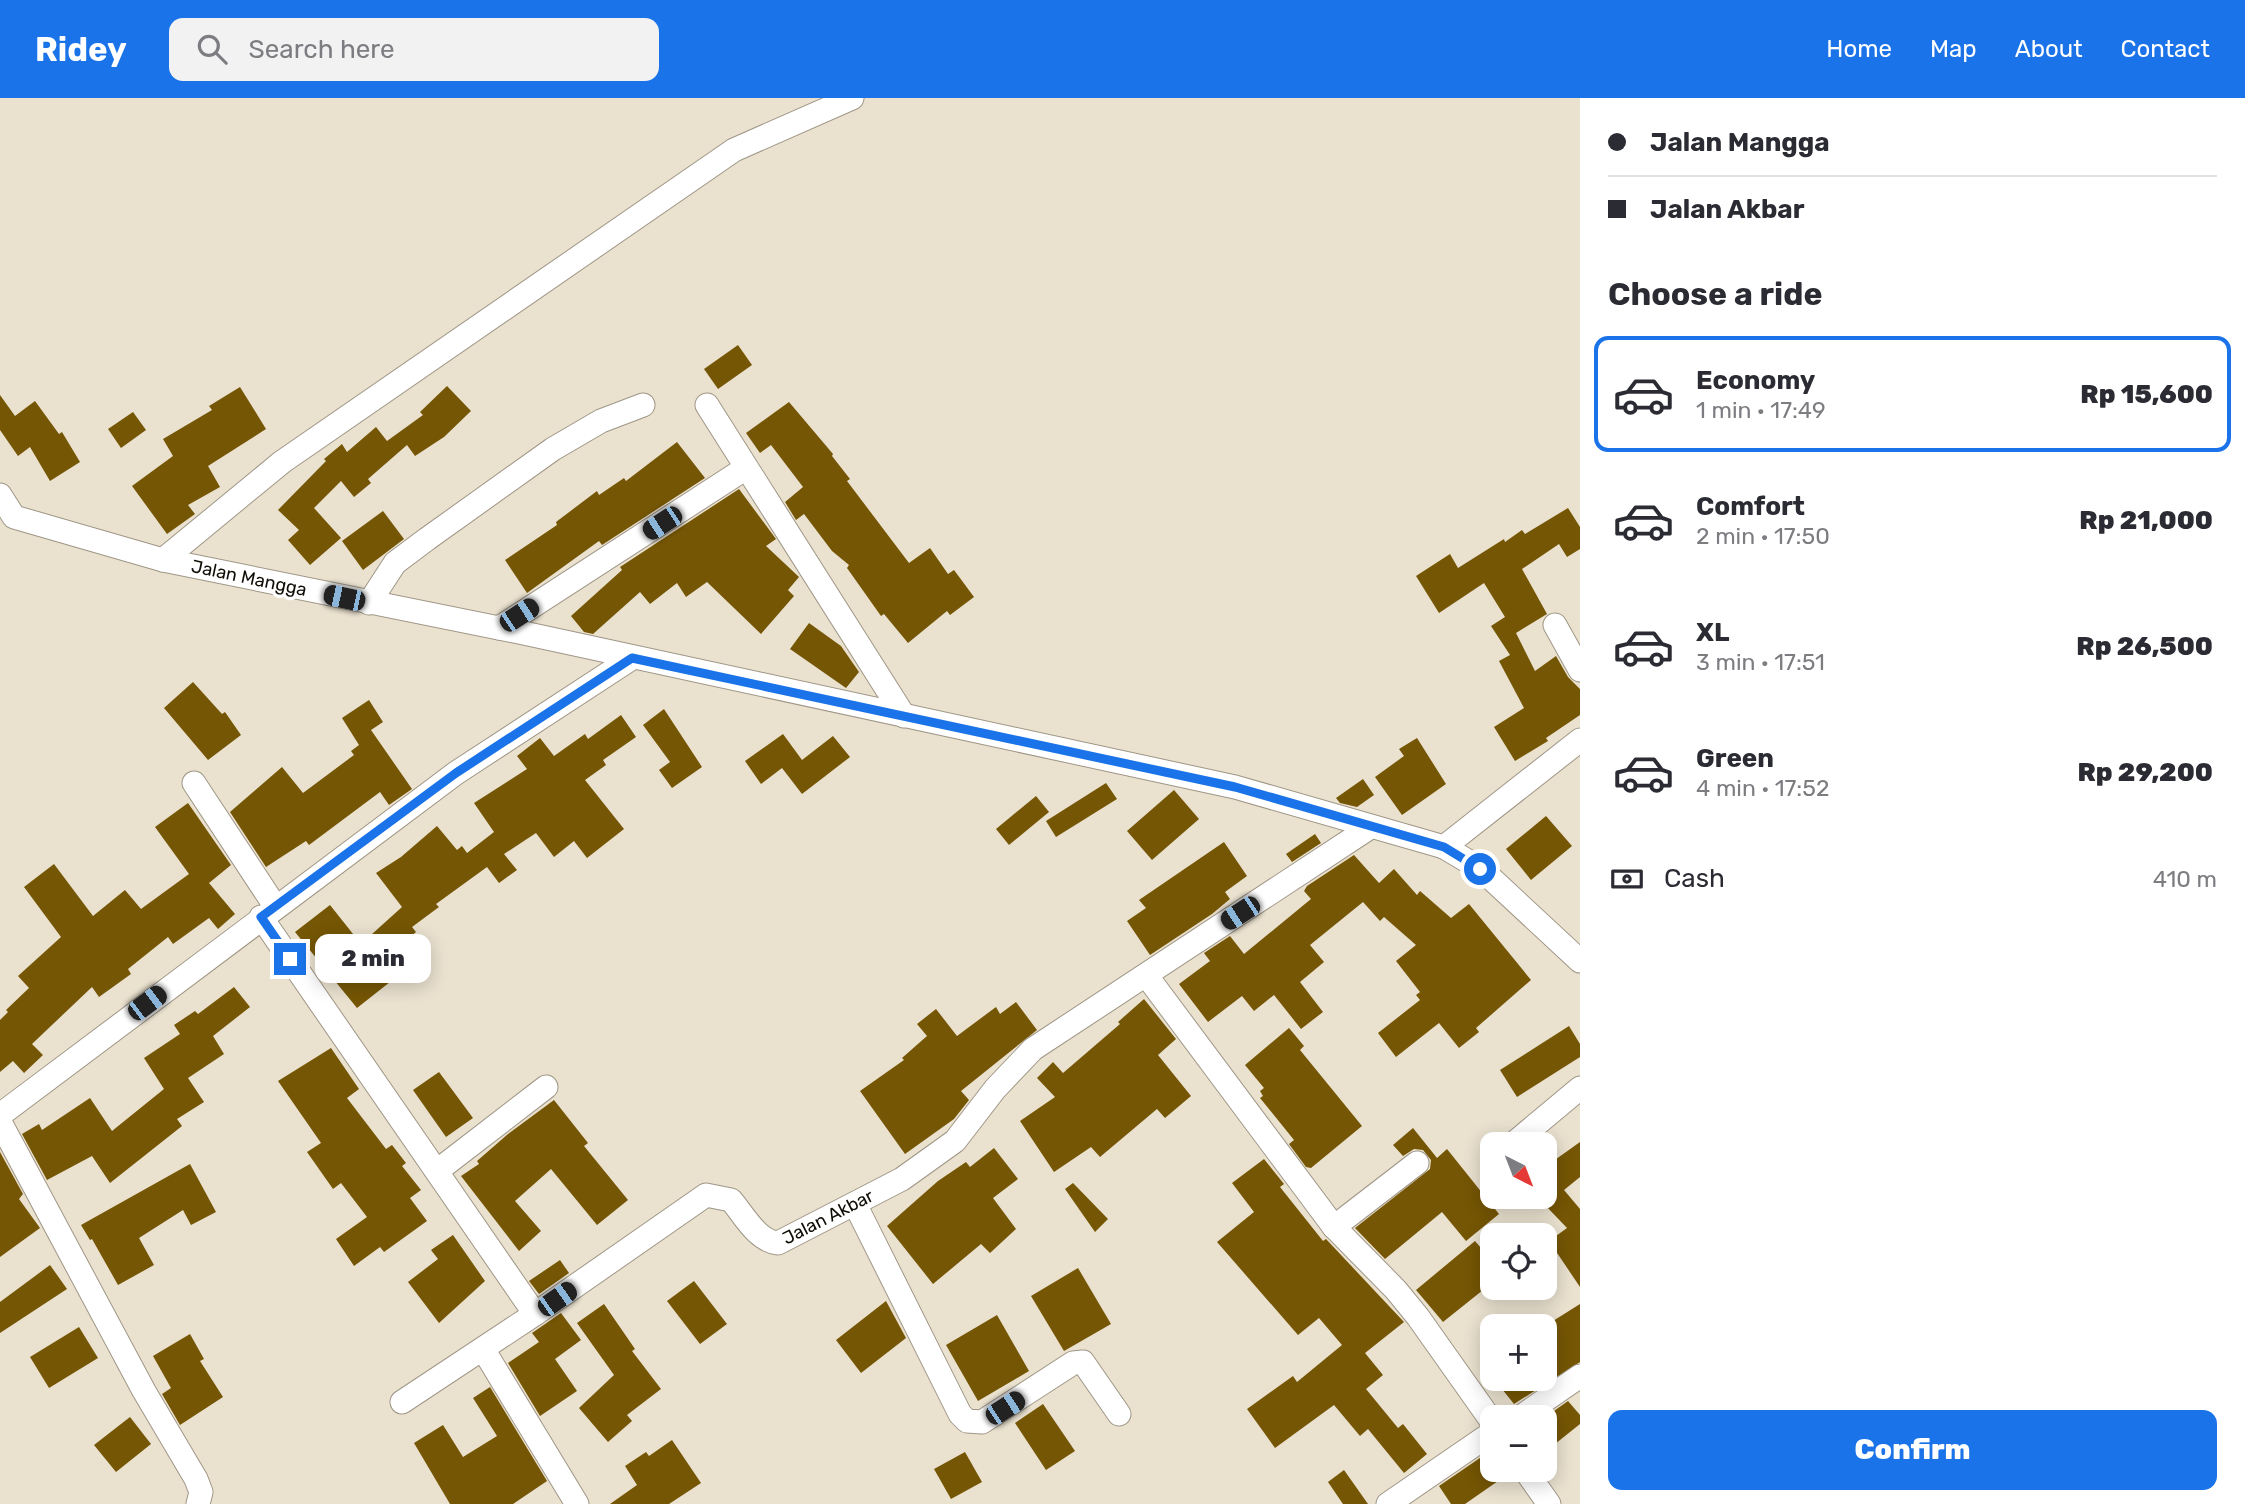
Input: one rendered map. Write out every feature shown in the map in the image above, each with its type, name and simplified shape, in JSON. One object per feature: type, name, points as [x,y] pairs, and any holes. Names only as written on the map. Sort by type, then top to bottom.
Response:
[{"type":"street","points":[[163,560],[282,462],[734,150],[852,98]]},
{"type":"street","points":[[369,603],[395,564],[427,539],[553,449],[601,421],[643,405]]},
{"type":"street","points":[[707,405],[904,716]]},
{"type":"street","points":[[499,628],[746,468]]},
{"type":"street","name":"Jalan Mangga","points":[[0,495],[7,520],[163,560],[499,628],[1235,787],[1369,828],[1444,847],[1480,869],[1580,961]]},
{"type":"street","points":[[1555,625],[1580,670]]},
{"type":"street","points":[[0,1115],[268,911],[456,773],[632,658]]},
{"type":"street","points":[[1444,847],[1580,740]]},
{"type":"street","points":[[194,783],[268,911],[437,1171],[536,1314]]},
{"type":"street","name":"Jalan Akbar","points":[[402,1402],[536,1314],[706,1195],[731,1200],[761,1236],[769,1242],[778,1243],[902,1179],[955,1141],[995,1089],[1033,1049],[1369,828]]},
{"type":"street","points":[[1146,975],[1334,1227],[1396,1290],[1480,1405]]},
{"type":"street","points":[[437,1171],[546,1087]]},
{"type":"street","points":[[1527,1132],[1580,1088]]},
{"type":"street","points":[[0,1122],[202,1500]]},
{"type":"street","points":[[1334,1227],[1418,1163]]},
{"type":"street","points":[[855,1204],[960,1414],[967,1421],[982,1422],[1073,1363],[1083,1362],[1119,1414]]},
{"type":"street","points":[[483,1349],[577,1504]]},
{"type":"street","points":[[1538,1405],[1580,1376]]},
{"type":"street","points":[[1388,1504],[1480,1441]]},
{"type":"street","points":[[1533,1482],[1549,1504]]},
{"type":"building","points":[[738,345],[752,365],[718,389],[704,369]]},
{"type":"building","points":[[447,386],[471,411],[444,437],[415,456],[407,445],[368,479],[371,483],[354,497],[341,481],[314,508],[341,538],[310,565],[288,540],[299,530],[278,510],[326,461],[324,459],[342,444],[347,452],[376,427],[387,441],[423,415],[420,412]]},
{"type":"building","points":[[240,387],[266,429],[208,466],[220,487],[188,505],[195,514],[167,534],[132,486],[173,456],[163,439],[212,410],[209,406]]},
{"type":"building","points":[[0,395],[15,416],[35,401],[59,434],[62,432],[80,462],[50,481],[30,447],[18,456],[0,430]]},
{"type":"building","points":[[789,402],[833,454],[850,479],[847,481],[909,563],[930,548],[948,574],[954,570],[974,597],[950,615],[947,611],[908,643],[884,614],[881,616],[847,568],[849,565],[832,551],[804,514],[796,520],[785,502],[803,487],[771,445],[760,453],[746,433]]},
{"type":"building","points":[[133,412],[146,430],[121,448],[108,429]]},
{"type":"building","points":[[677,442],[705,478],[602,545],[599,541],[527,593],[505,560],[557,525],[556,522],[597,491],[599,495],[624,478],[626,481]]},
{"type":"building","points":[[739,489],[776,539],[766,546],[799,577],[788,590],[794,596],[761,634],[707,582],[686,597],[677,583],[650,604],[640,592],[593,634],[584,632],[571,616],[622,570],[620,567]]},
{"type":"building","points":[[1568,508],[1580,527],[1580,549],[1567,557],[1559,544],[1522,569],[1547,614],[1516,633],[1535,671],[1556,656],[1568,677],[1580,689],[1580,715],[1546,738],[1548,741],[1515,761],[1494,727],[1524,708],[1499,661],[1510,655],[1491,626],[1505,617],[1484,583],[1439,613],[1416,576],[1450,554],[1458,568],[1504,539],[1505,542],[1522,530],[1525,534]]},
{"type":"building","points":[[383,511],[404,539],[363,570],[342,541]]},
{"type":"building","points":[[809,623],[841,646],[859,672],[846,688],[790,649]]},
{"type":"building","points":[[193,682],[222,714],[225,712],[241,735],[208,760],[164,708]]},
{"type":"building","points":[[369,700],[383,722],[371,730],[412,789],[389,805],[380,792],[309,845],[306,841],[266,867],[230,812],[282,767],[303,793],[354,755],[351,751],[359,745],[342,718]]},
{"type":"building","points":[[664,709],[702,767],[672,788],[659,770],[670,762],[643,725]]},
{"type":"building","points":[[621,715],[636,737],[603,760],[606,765],[585,780],[624,829],[587,858],[574,841],[554,857],[536,833],[504,854],[517,870],[499,883],[487,867],[436,904],[439,907],[412,927],[416,932],[377,966],[390,982],[357,1008],[295,932],[330,905],[361,944],[402,907],[376,873],[401,857],[437,826],[457,850],[462,846],[467,853],[494,832],[474,803],[527,769],[517,756],[540,738],[554,756],[585,734],[588,739]]},
{"type":"building","points":[[783,734],[802,760],[833,736],[850,757],[802,794],[782,768],[761,784],[745,761]]},
{"type":"building","points":[[1417,738],[1446,784],[1402,815],[1375,777],[1404,756],[1399,749]]},
{"type":"building","points":[[1363,779],[1374,795],[1357,807],[1340,803],[1336,798]]},
{"type":"building","points":[[1106,783],[1117,799],[1056,837],[1046,821]]},
{"type":"building","points":[[1174,790],[1199,819],[1152,860],[1127,831]]},
{"type":"building","points":[[1036,796],[1049,812],[1009,845],[996,829]]},
{"type":"building","points":[[188,803],[231,865],[209,883],[235,914],[218,929],[209,918],[173,944],[168,937],[128,969],[131,974],[99,997],[92,987],[32,1044],[43,1055],[24,1073],[13,1061],[0,1072],[0,1020],[8,1012],[6,1010],[29,988],[18,976],[61,937],[24,887],[54,864],[93,916],[125,890],[141,909],[189,874],[155,827]]},
{"type":"building","points":[[1546,816],[1572,846],[1531,880],[1506,849]]},
{"type":"building","points":[[1315,834],[1321,843],[1292,862],[1286,854]]},
{"type":"building","points":[[1224,842],[1247,876],[1225,892],[1230,899],[1212,914],[1150,955],[1127,921],[1146,908],[1139,900]]},
{"type":"building","points":[[1354,855],[1379,883],[1394,869],[1417,895],[1420,891],[1451,918],[1469,904],[1531,980],[1476,1028],[1479,1032],[1459,1048],[1439,1023],[1396,1057],[1378,1033],[1420,1000],[1416,995],[1420,992],[1396,961],[1416,945],[1384,917],[1380,921],[1363,902],[1310,945],[1324,962],[1300,982],[1323,1012],[1301,1029],[1274,995],[1254,1011],[1242,996],[1208,1022],[1179,984],[1210,961],[1204,953],[1230,936],[1244,954],[1311,899],[1304,891],[1307,886]]},
{"type":"building","points":[[234,987],[250,1007],[213,1036],[224,1054],[188,1078],[204,1102],[177,1119],[182,1126],[110,1183],[92,1156],[47,1180],[22,1134],[39,1124],[42,1130],[90,1098],[112,1131],[164,1089],[144,1058],[180,1034],[174,1025],[195,1011],[198,1014]]},
{"type":"building","points":[[1144,999],[1176,1039],[1158,1055],[1191,1096],[1165,1118],[1157,1109],[1100,1157],[1091,1147],[1054,1172],[1020,1121],[1055,1097],[1037,1078],[1053,1062],[1063,1073],[1120,1024],[1118,1022]]},
{"type":"building","points":[[1016,1002],[1037,1030],[961,1091],[969,1100],[954,1119],[905,1154],[860,1091],[904,1060],[902,1058],[927,1036],[917,1024],[936,1009],[957,1036],[996,1007],[1000,1014]]},
{"type":"building","points":[[1569,1026],[1580,1044],[1580,1057],[1517,1097],[1500,1070]]},
{"type":"building","points":[[1289,1028],[1304,1046],[1300,1050],[1362,1126],[1311,1168],[1306,1167],[1289,1144],[1294,1140],[1260,1098],[1263,1096],[1260,1091],[1264,1088],[1245,1065]]},
{"type":"building","points":[[331,1048],[359,1089],[347,1098],[386,1149],[392,1145],[406,1163],[402,1166],[421,1190],[410,1198],[427,1221],[384,1252],[380,1247],[354,1266],[336,1239],[367,1217],[341,1183],[333,1189],[307,1152],[321,1143],[278,1081]]},
{"type":"building","points":[[439,1072],[473,1118],[446,1137],[413,1090]]},
{"type":"building","points":[[554,1100],[588,1143],[584,1146],[628,1200],[597,1225],[551,1169],[515,1201],[541,1231],[519,1251],[461,1176],[479,1164],[477,1161],[508,1134]]},
{"type":"building","points":[[1413,1128],[1437,1158],[1447,1149],[1480,1190],[1480,1209],[1495,1209],[1499,1214],[1488,1223],[1480,1223],[1480,1230],[1466,1241],[1442,1212],[1385,1259],[1355,1228],[1430,1169],[1431,1160],[1423,1150],[1414,1149],[1403,1156],[1393,1145]]},
{"type":"building","points":[[1580,1142],[1580,1177],[1564,1190],[1580,1209],[1580,1287],[1557,1253],[1557,1235],[1567,1228],[1549,1209],[1558,1209],[1558,1158]]},
{"type":"building","points":[[994,1148],[1018,1179],[993,1198],[1016,1229],[990,1253],[981,1244],[933,1284],[887,1226],[938,1181],[966,1162],[970,1167]]},
{"type":"building","points":[[0,1152],[23,1194],[19,1199],[40,1228],[0,1257]]},
{"type":"building","points":[[1264,1159],[1284,1184],[1280,1187],[1323,1241],[1326,1239],[1404,1322],[1365,1353],[1383,1375],[1366,1389],[1398,1428],[1403,1424],[1427,1454],[1404,1473],[1368,1429],[1360,1436],[1334,1405],[1275,1448],[1247,1409],[1293,1376],[1297,1382],[1342,1345],[1319,1318],[1298,1335],[1217,1242],[1254,1212],[1232,1183]]},
{"type":"building","points":[[190,1164],[216,1212],[191,1225],[183,1210],[139,1238],[154,1265],[118,1285],[81,1225]]},
{"type":"building","points":[[1073,1183],[1108,1219],[1095,1232],[1065,1189]]},
{"type":"building","points":[[453,1235],[485,1281],[439,1323],[408,1282],[438,1259],[431,1250]]},
{"type":"building","points":[[1475,1241],[1480,1247],[1480,1292],[1443,1322],[1416,1290]]},
{"type":"building","points":[[560,1260],[569,1273],[539,1294],[529,1281]]},
{"type":"building","points":[[50,1265],[67,1289],[0,1333],[0,1302]]},
{"type":"building","points":[[1078,1268],[1111,1324],[1064,1351],[1031,1296]]},
{"type":"building","points":[[694,1281],[727,1324],[700,1344],[667,1301]]},
{"type":"building","points":[[886,1301],[906,1338],[861,1373],[836,1340]]},
{"type":"building","points":[[604,1304],[635,1349],[632,1351],[661,1389],[627,1415],[632,1421],[608,1442],[579,1408],[614,1375],[577,1323]]},
{"type":"building","points":[[1580,1304],[1580,1362],[1557,1377],[1557,1318]]},
{"type":"building","points":[[561,1313],[581,1340],[555,1359],[577,1391],[540,1416],[508,1363],[539,1342],[532,1333]]},
{"type":"building","points":[[997,1315],[1029,1371],[978,1401],[946,1345]]},
{"type":"building","points":[[79,1327],[98,1358],[49,1388],[30,1357]]},
{"type":"building","points":[[190,1334],[204,1359],[200,1361],[223,1397],[180,1425],[162,1394],[171,1388],[153,1356]]},
{"type":"building","points":[[490,1387],[547,1481],[513,1504],[450,1504],[414,1443],[443,1425],[463,1457],[497,1436],[473,1398]]},
{"type":"building","points":[[1504,1391],[1534,1391],[1514,1404]]},
{"type":"building","points":[[1568,1401],[1580,1415],[1580,1424],[1557,1442],[1557,1409]]},
{"type":"building","points":[[1043,1404],[1075,1451],[1046,1470],[1015,1423]]},
{"type":"building","points":[[130,1417],[151,1444],[116,1472],[94,1445]]},
{"type":"building","points":[[672,1440],[701,1483],[669,1504],[610,1504],[637,1485],[625,1466],[646,1452],[649,1456]]},
{"type":"building","points":[[965,1452],[982,1482],[951,1499],[934,1469]]},
{"type":"building","points":[[1480,1458],[1480,1482],[1497,1482],[1465,1504],[1451,1504],[1439,1486]]},
{"type":"building","points":[[1344,1470],[1368,1504],[1343,1504],[1328,1482]]},
{"type":"route","points":[[290,959],[261,917],[456,773],[632,658],[1235,787],[1369,828],[1444,847],[1480,869]]}]
